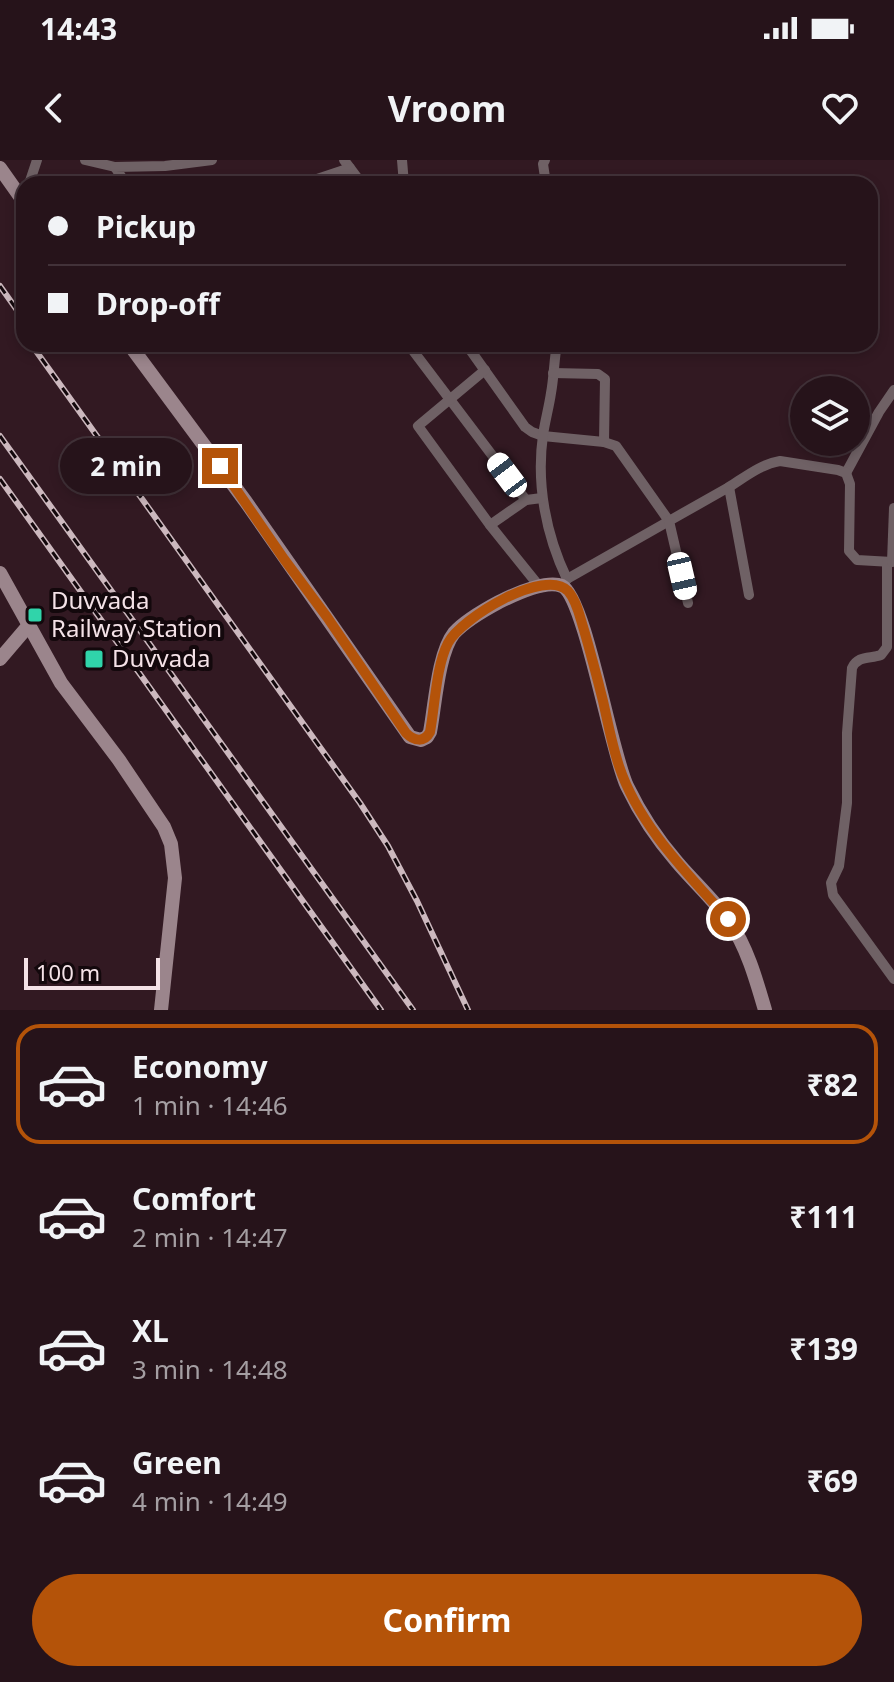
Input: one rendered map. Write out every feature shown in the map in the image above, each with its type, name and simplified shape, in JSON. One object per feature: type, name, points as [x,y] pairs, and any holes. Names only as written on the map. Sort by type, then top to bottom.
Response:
[{"type":"street","points":[[85,160],[115,167],[165,166],[212,160]]},
{"type":"street","points":[[322,176],[347,164]]},
{"type":"street","points":[[115,167],[121,176]]},
{"type":"street","points":[[0,168],[16,185]]},
{"type":"street","points":[[135,352],[246,502],[410,737],[421,740],[430,732],[447,645],[455,632],[480,612],[514,594],[539,586],[565,583],[770,463],[780,461],[846,473]]},
{"type":"street","points":[[414,352],[526,500]]},
{"type":"street","points":[[472,352],[525,427],[543,436],[610,443],[620,450],[669,521],[688,603]]},
{"type":"street","points":[[556,352],[543,436],[542,498],[565,583],[579,613],[619,768],[661,842],[728,919],[741,941],[765,1010]]},
{"type":"street","points":[[485,370],[418,426],[539,586]]},
{"type":"street","points":[[553,373],[598,374],[605,379],[604,442]]},
{"type":"street","points":[[891,562],[857,560],[849,551],[850,484],[846,473],[894,390]]},
{"type":"street","points":[[729,487],[749,595]]},
{"type":"street","points":[[490,525],[526,500],[542,498]]},
{"type":"street","points":[[894,508],[887,647],[877,657],[860,659],[852,668],[847,733],[847,803],[839,866],[831,883],[833,895],[894,979]]},
{"type":"street","points":[[0,573],[61,683],[119,760],[164,827],[171,844],[175,878],[161,1010]]},
{"type":"street","points":[[0,659],[29,625]]},
{"type":"railway","points":[[0,286],[16,309]]},
{"type":"railway","points":[[37,352],[360,803],[388,846],[417,901],[468,1010]]},
{"type":"railway","points":[[0,436],[413,1010]]},
{"type":"railway","points":[[0,479],[381,1010]]},
{"type":"place","name":"Duvvada Railway Station","points":[[35,615]]},
{"type":"place","name":"Duvvada","points":[[94,659]]},
{"type":"route","points":[[220,466],[406,733],[415,740],[427,737],[430,732],[447,645],[455,632],[480,612],[514,594],[539,586],[559,585],[565,588],[579,613],[619,768],[627,786],[661,842],[728,919]]}]
